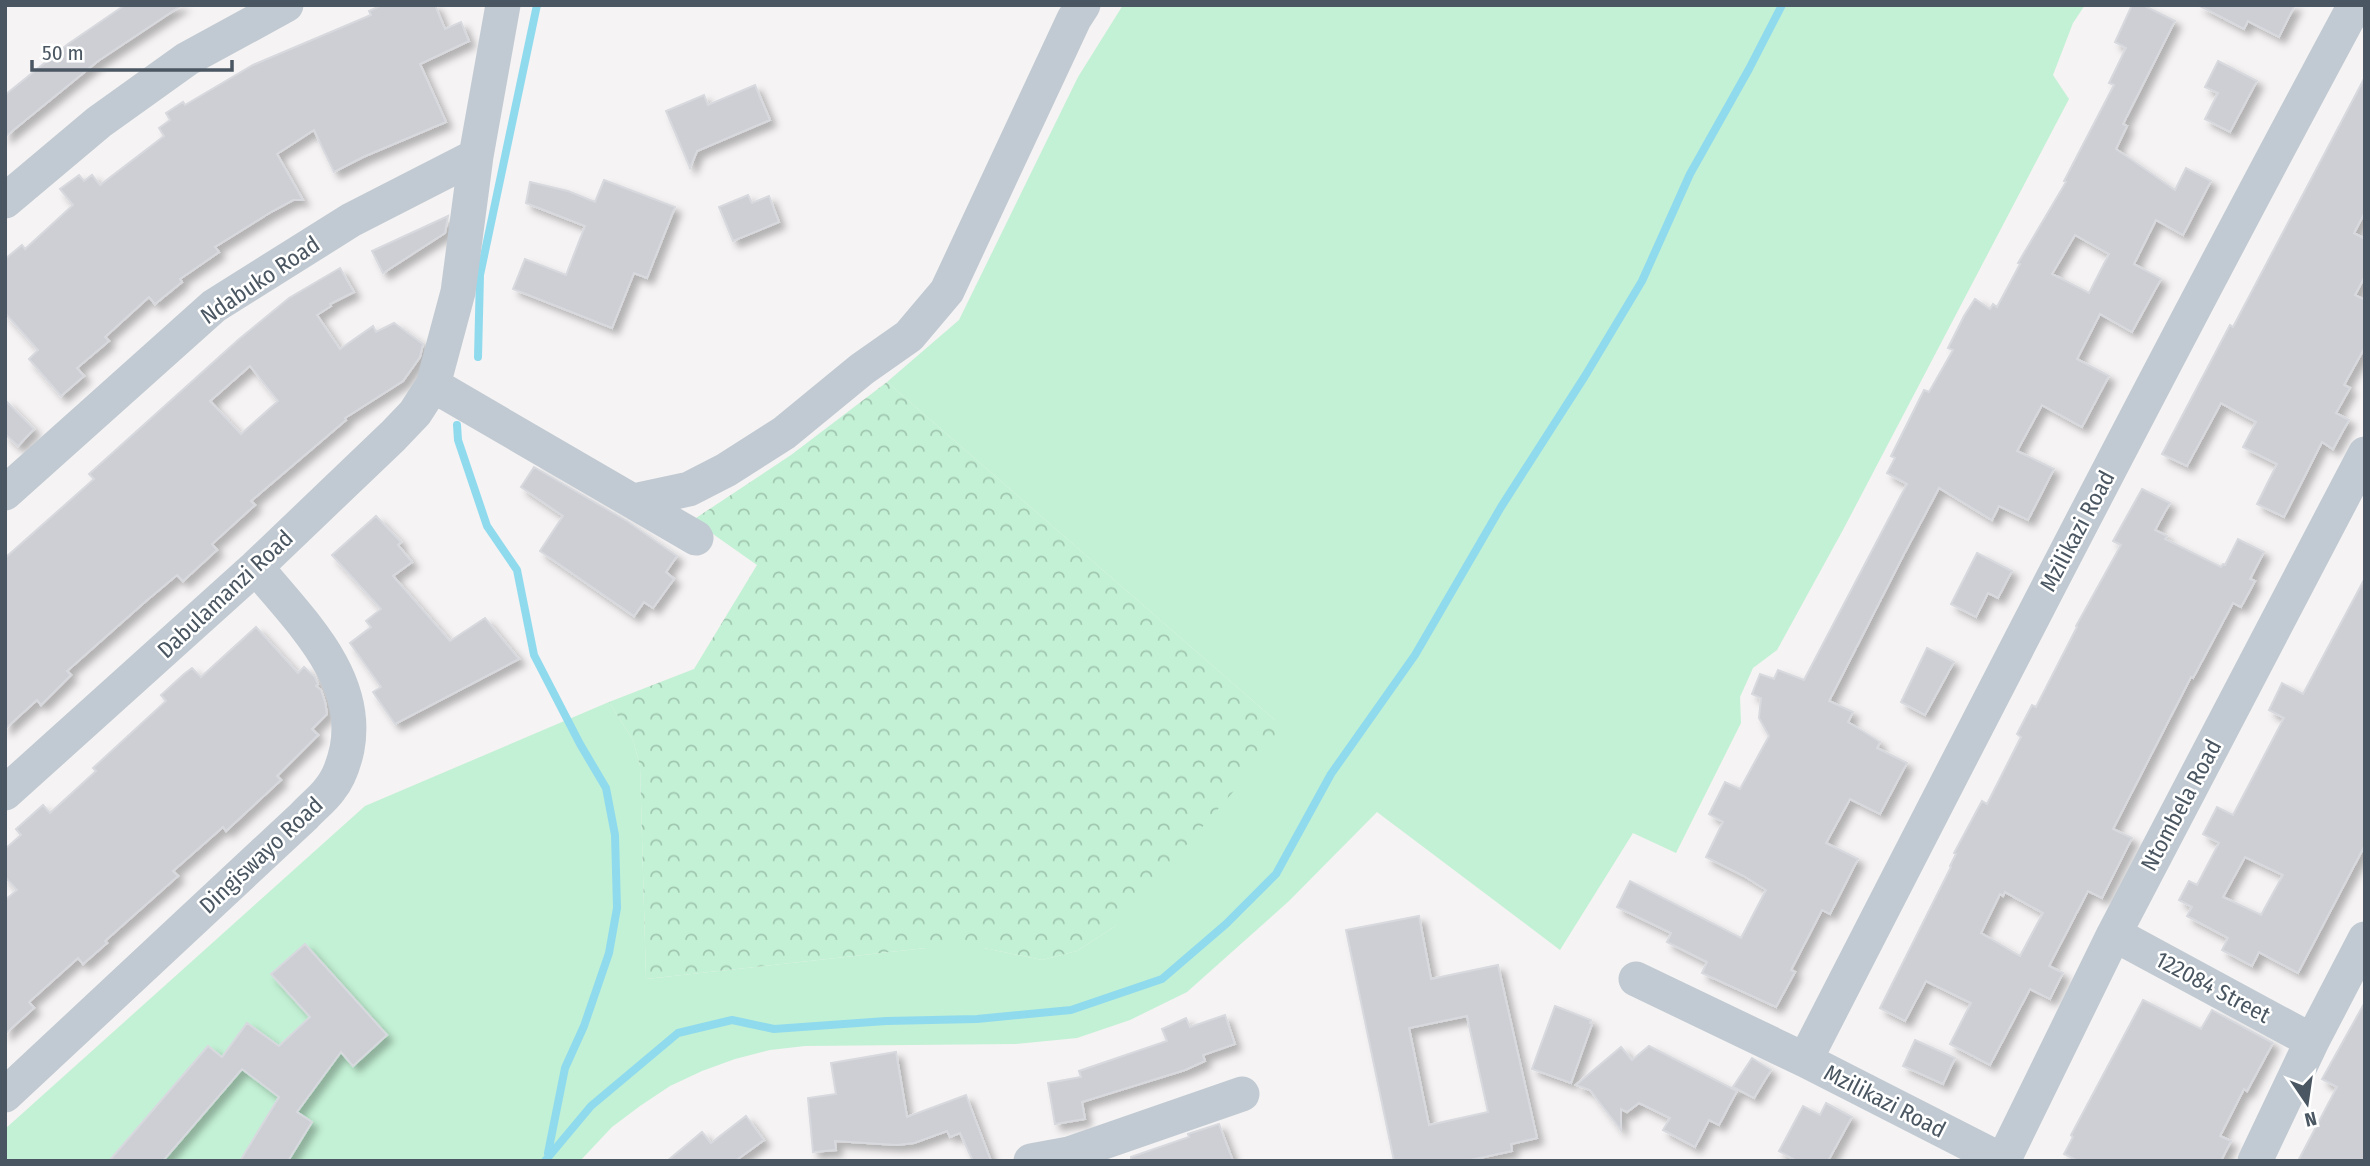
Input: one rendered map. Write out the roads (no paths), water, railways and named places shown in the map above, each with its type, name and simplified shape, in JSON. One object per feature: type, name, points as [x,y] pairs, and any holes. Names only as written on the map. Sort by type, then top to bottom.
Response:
[{"type":"street","points":[[5,201],[99,122],[187,59],[286,5]]},
{"type":"street","name":"Dabulamanzi Road","points":[[5,793],[256,567],[393,436],[415,413],[433,385],[458,292],[476,156],[503,5]]},
{"type":"street","name":"Mzilikazi Road","points":[[1805,1060],[2254,192],[2355,5]]},
{"type":"street","points":[[634,501],[689,489],[726,470],[784,433],[862,369],[909,336],[947,291],[1078,12]]},
{"type":"street","name":"Ndabuko Road","points":[[5,493],[214,306],[351,220],[476,156]]},
{"type":"street","points":[[433,385],[696,538]]},
{"type":"street","name":"Ntombela Road","points":[[2003,1161],[2114,934],[2365,454]]},
{"type":"street","name":"Dingiswayo Road","points":[[5,1095],[304,816],[331,788],[344,763],[349,736],[348,715],[338,677],[323,650],[256,567]]},
{"type":"street","name":"122084 Street","points":[[2114,934],[2312,1041]]},
{"type":"street","points":[[2255,1161],[2312,1041],[2365,939]]},
{"type":"street","name":"Mzilikazi Road","points":[[1636,979],[1805,1060],[2003,1161]]},
{"type":"street","points":[[1031,1161],[1069,1154],[1242,1094]]},
{"type":"waterway","points":[[478,357],[480,275],[537,5]]},
{"type":"waterway","points":[[545,1161],[591,1106],[678,1033],[732,1020],[774,1029],[886,1021],[977,1019],[1071,1010],[1162,979],[1226,924],[1276,874],[1331,774],[1415,655],[1501,507],[1585,376],[1642,281],[1690,174],[1782,5]]},
{"type":"waterway","points":[[457,425],[458,440],[487,526],[517,570],[534,655],[606,788],[615,835],[617,908],[609,953],[584,1026],[565,1068],[548,1153]]}]
